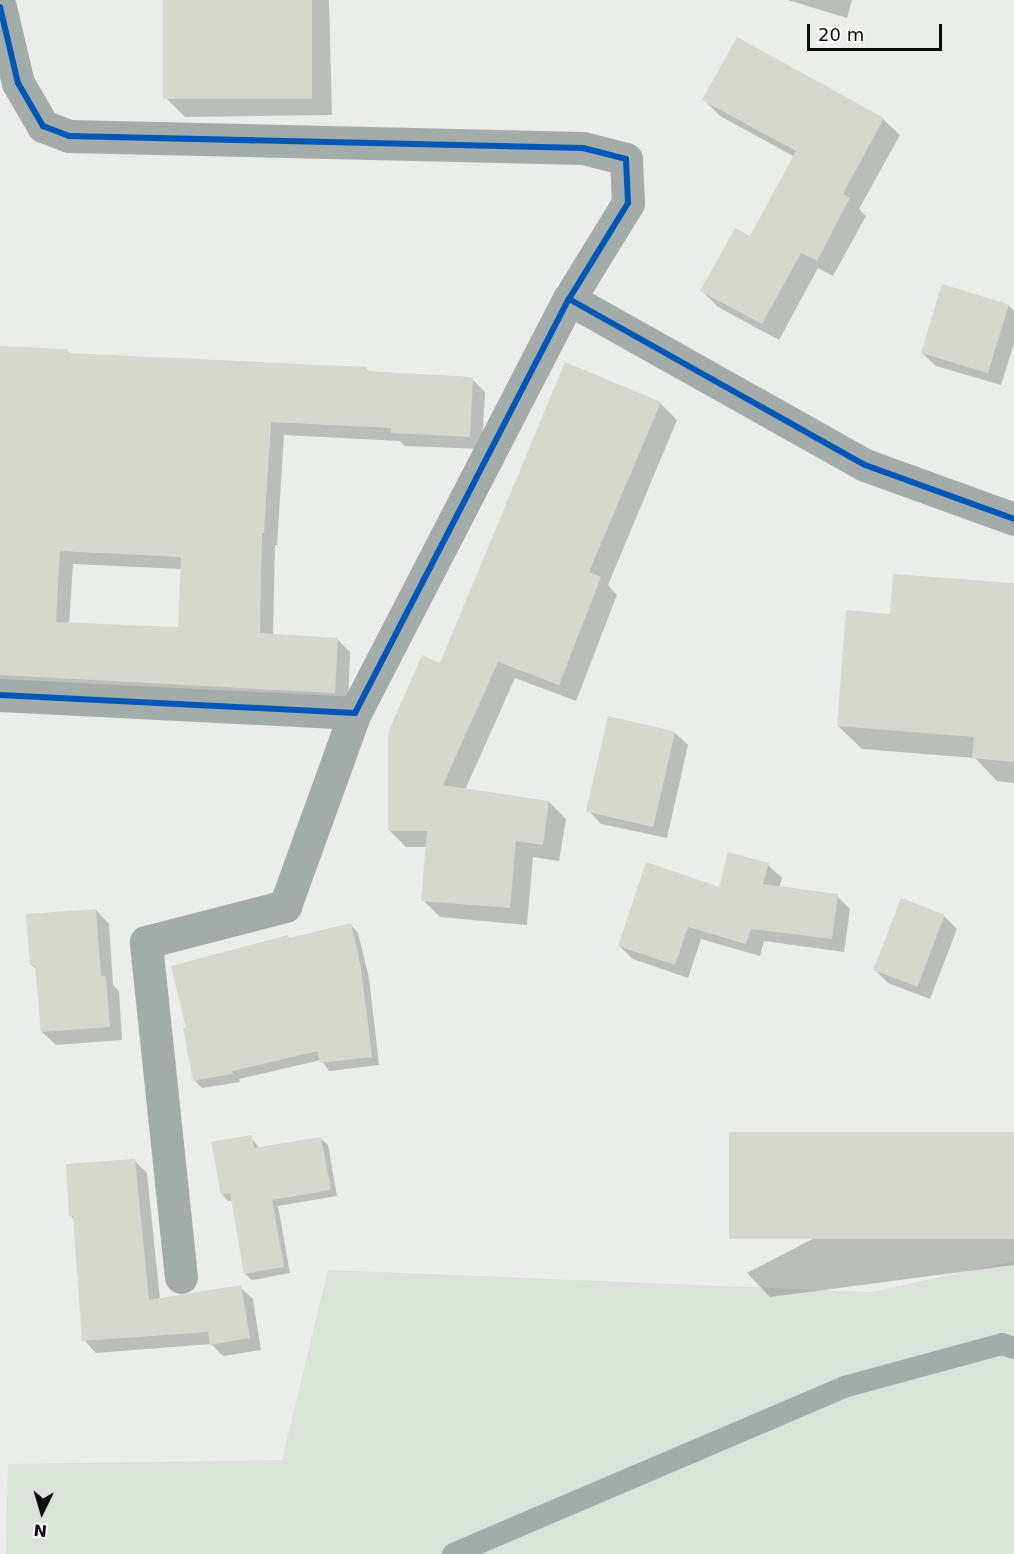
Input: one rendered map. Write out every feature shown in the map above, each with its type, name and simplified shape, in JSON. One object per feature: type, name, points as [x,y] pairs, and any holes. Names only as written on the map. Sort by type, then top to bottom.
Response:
[{"type":"street","points":[[0,7],[18,83],[43,126],[69,136],[583,148],[626,159],[628,203],[569,299],[355,713],[285,906],[146,942],[181,1277]]},
{"type":"street","points":[[569,299],[865,465],[1014,519]]},
{"type":"street","points":[[0,695],[355,713]]},
{"type":"lane","points":[[453,1554],[844,1388],[1002,1344],[1014,1348]]},
{"type":"shaded area","points":[[1014,1261],[1014,1554],[6,1554],[8,1464],[282,1460],[328,1270],[871,1292]]},
{"type":"building","points":[[163,0],[312,0],[312,99],[163,99]]},
{"type":"building","points":[[737,37],[884,118],[843,194],[850,198],[817,261],[801,253],[762,324],[700,291],[735,228],[750,236],[796,151],[702,100]]},
{"type":"building","points":[[942,284],[1009,304],[988,373],[921,353]]},
{"type":"building","points":[[0,346],[68,349],[68,353],[367,367],[366,371],[473,377],[470,437],[391,433],[391,428],[271,422],[264,533],[262,533],[260,633],[338,638],[335,693],[0,675]],"holes":[[[60,551],[181,557],[178,627],[56,622]]]},
{"type":"building","points":[[565,362],[661,402],[589,572],[601,577],[559,685],[498,662],[443,785],[549,801],[543,845],[516,841],[510,908],[421,901],[427,831],[388,831],[388,733],[422,655],[440,663]]},
{"type":"building","points":[[893,574],[1014,583],[1014,762],[972,758],[974,737],[837,726],[846,610],[890,614]]},
{"type":"building","points":[[608,716],[675,732],[653,827],[586,811]]},
{"type":"building","points":[[728,852],[769,863],[763,884],[838,894],[832,939],[751,929],[746,944],[688,927],[675,965],[618,946],[646,862],[719,887]]},
{"type":"building","points":[[901,898],[945,915],[917,987],[873,970]]},
{"type":"building","points":[[96,909],[101,976],[106,976],[110,1027],[41,1032],[35,965],[30,965],[26,914]]},
{"type":"building","points":[[351,923],[361,968],[372,1057],[320,1063],[318,1051],[232,1071],[233,1074],[193,1081],[183,1028],[186,1028],[171,966],[288,935],[289,938]]},
{"type":"building","points":[[729,1132],[1014,1132],[1014,1239],[729,1239]]},
{"type":"building","points":[[252,1135],[254,1148],[321,1137],[331,1190],[272,1200],[284,1267],[244,1274],[230,1193],[221,1195],[211,1142]]},
{"type":"building","points":[[135,1159],[149,1300],[241,1285],[250,1338],[210,1345],[208,1332],[82,1341],[73,1216],[69,1216],[66,1164]]},
{"type":"cycle path","points":[[0,7],[18,83],[43,126],[69,136],[583,148],[626,159],[628,203],[569,299]]},
{"type":"cycle path","points":[[0,695],[355,713],[569,299],[865,465],[1014,519]]}]
